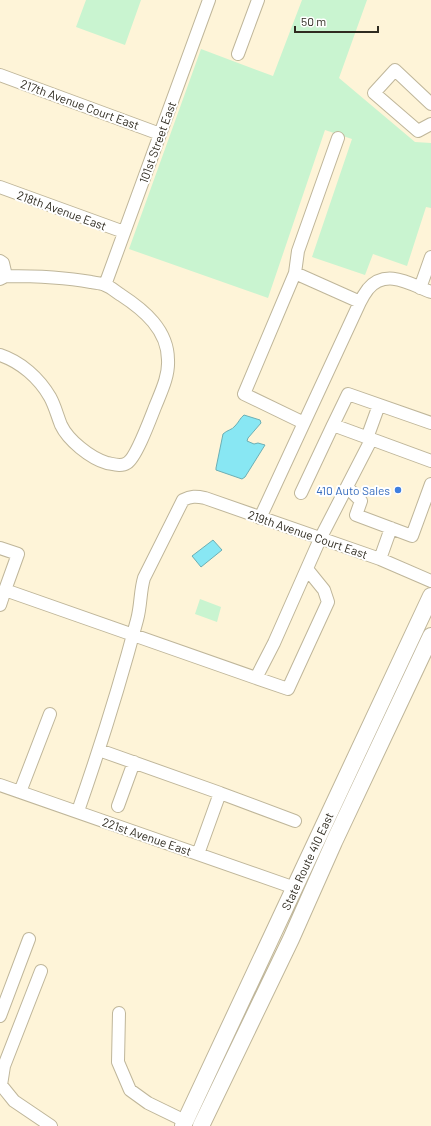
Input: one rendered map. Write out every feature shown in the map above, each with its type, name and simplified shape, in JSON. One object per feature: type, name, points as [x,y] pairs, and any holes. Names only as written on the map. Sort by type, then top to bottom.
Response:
[{"type":"main road","name":"State Route 410 East","points":[[184,1124],[431,596]]},
{"type":"main road","name":"State Route 410 East","points":[[201,1126],[291,939],[334,842],[431,636]]},
{"type":"street","name":"101st Street East","points":[[105,285],[209,0]]},
{"type":"street","points":[[238,54],[258,0]]},
{"type":"street","points":[[431,104],[395,70],[374,93],[418,131],[431,124]]},
{"type":"street","name":"217th Avenue Court East","points":[[0,75],[160,134]]},
{"type":"street","points":[[304,423],[244,394],[295,273],[298,251],[338,138]]},
{"type":"street","name":"218th Avenue East","points":[[0,187],[124,232]]},
{"type":"street","points":[[260,518],[360,302],[368,289],[379,279],[392,278],[425,290],[431,258]]},
{"type":"street","points":[[0,261],[3,263],[3,277],[68,278],[105,285],[141,309],[161,331],[166,341],[168,361],[166,379],[141,441],[132,458],[127,463],[119,465],[105,462],[91,456],[82,449],[66,433],[50,397],[42,384],[19,364],[0,355]]},
{"type":"street","points":[[295,273],[360,302]]},
{"type":"street","points":[[301,493],[348,394],[431,423]]},
{"type":"street","points":[[256,678],[274,643],[320,539],[347,487],[369,439],[379,405]]},
{"type":"street","points":[[332,425],[431,461]]},
{"type":"street","points":[[347,487],[361,501],[356,515],[412,536],[431,484]]},
{"type":"street","name":"219th Avenue Court East","points":[[132,635],[138,618],[141,587],[147,571],[183,500],[189,497],[196,496],[380,559],[431,581]]},
{"type":"street","points":[[380,559],[391,528]]},
{"type":"street","points":[[0,548],[18,554],[0,605]]},
{"type":"street","points":[[5,590],[288,689],[328,602],[324,590],[307,570]]},
{"type":"street","points":[[78,811],[99,750],[132,635]]},
{"type":"street","points":[[20,792],[50,714]]},
{"type":"street","points":[[99,750],[295,821]]},
{"type":"street","points":[[118,806],[134,762]]},
{"type":"street","name":"221st Avenue East","points":[[0,785],[78,811],[294,888]]},
{"type":"street","points":[[198,854],[220,793]]},
{"type":"street","points":[[0,1016],[29,939]]},
{"type":"street","points":[[42,971],[4,1066],[1,1085],[14,1101],[51,1126]]},
{"type":"street","points":[[119,1013],[118,1062],[130,1090],[148,1103],[184,1124]]},
{"type":"green space","points":[[86,0],[141,0],[125,45],[76,27]]},
{"type":"green space","points":[[302,0],[367,0],[339,78],[415,142],[431,143],[431,208],[426,207],[407,266],[373,254],[365,275],[312,257],[352,139],[325,130],[268,298],[129,249],[201,49],[273,76]]},
{"type":"green space","points":[[200,599],[221,607],[217,622],[195,614]]},
{"type":"water","points":[[244,415],[260,420],[261,423],[247,441],[254,444],[258,443],[265,445],[245,477],[242,479],[216,470],[216,468],[223,434],[234,427]]},
{"type":"water","points":[[213,540],[222,550],[201,567],[192,556]]},
{"type":"place","name":"410 Auto Sales","points":[[398,490]]}]
